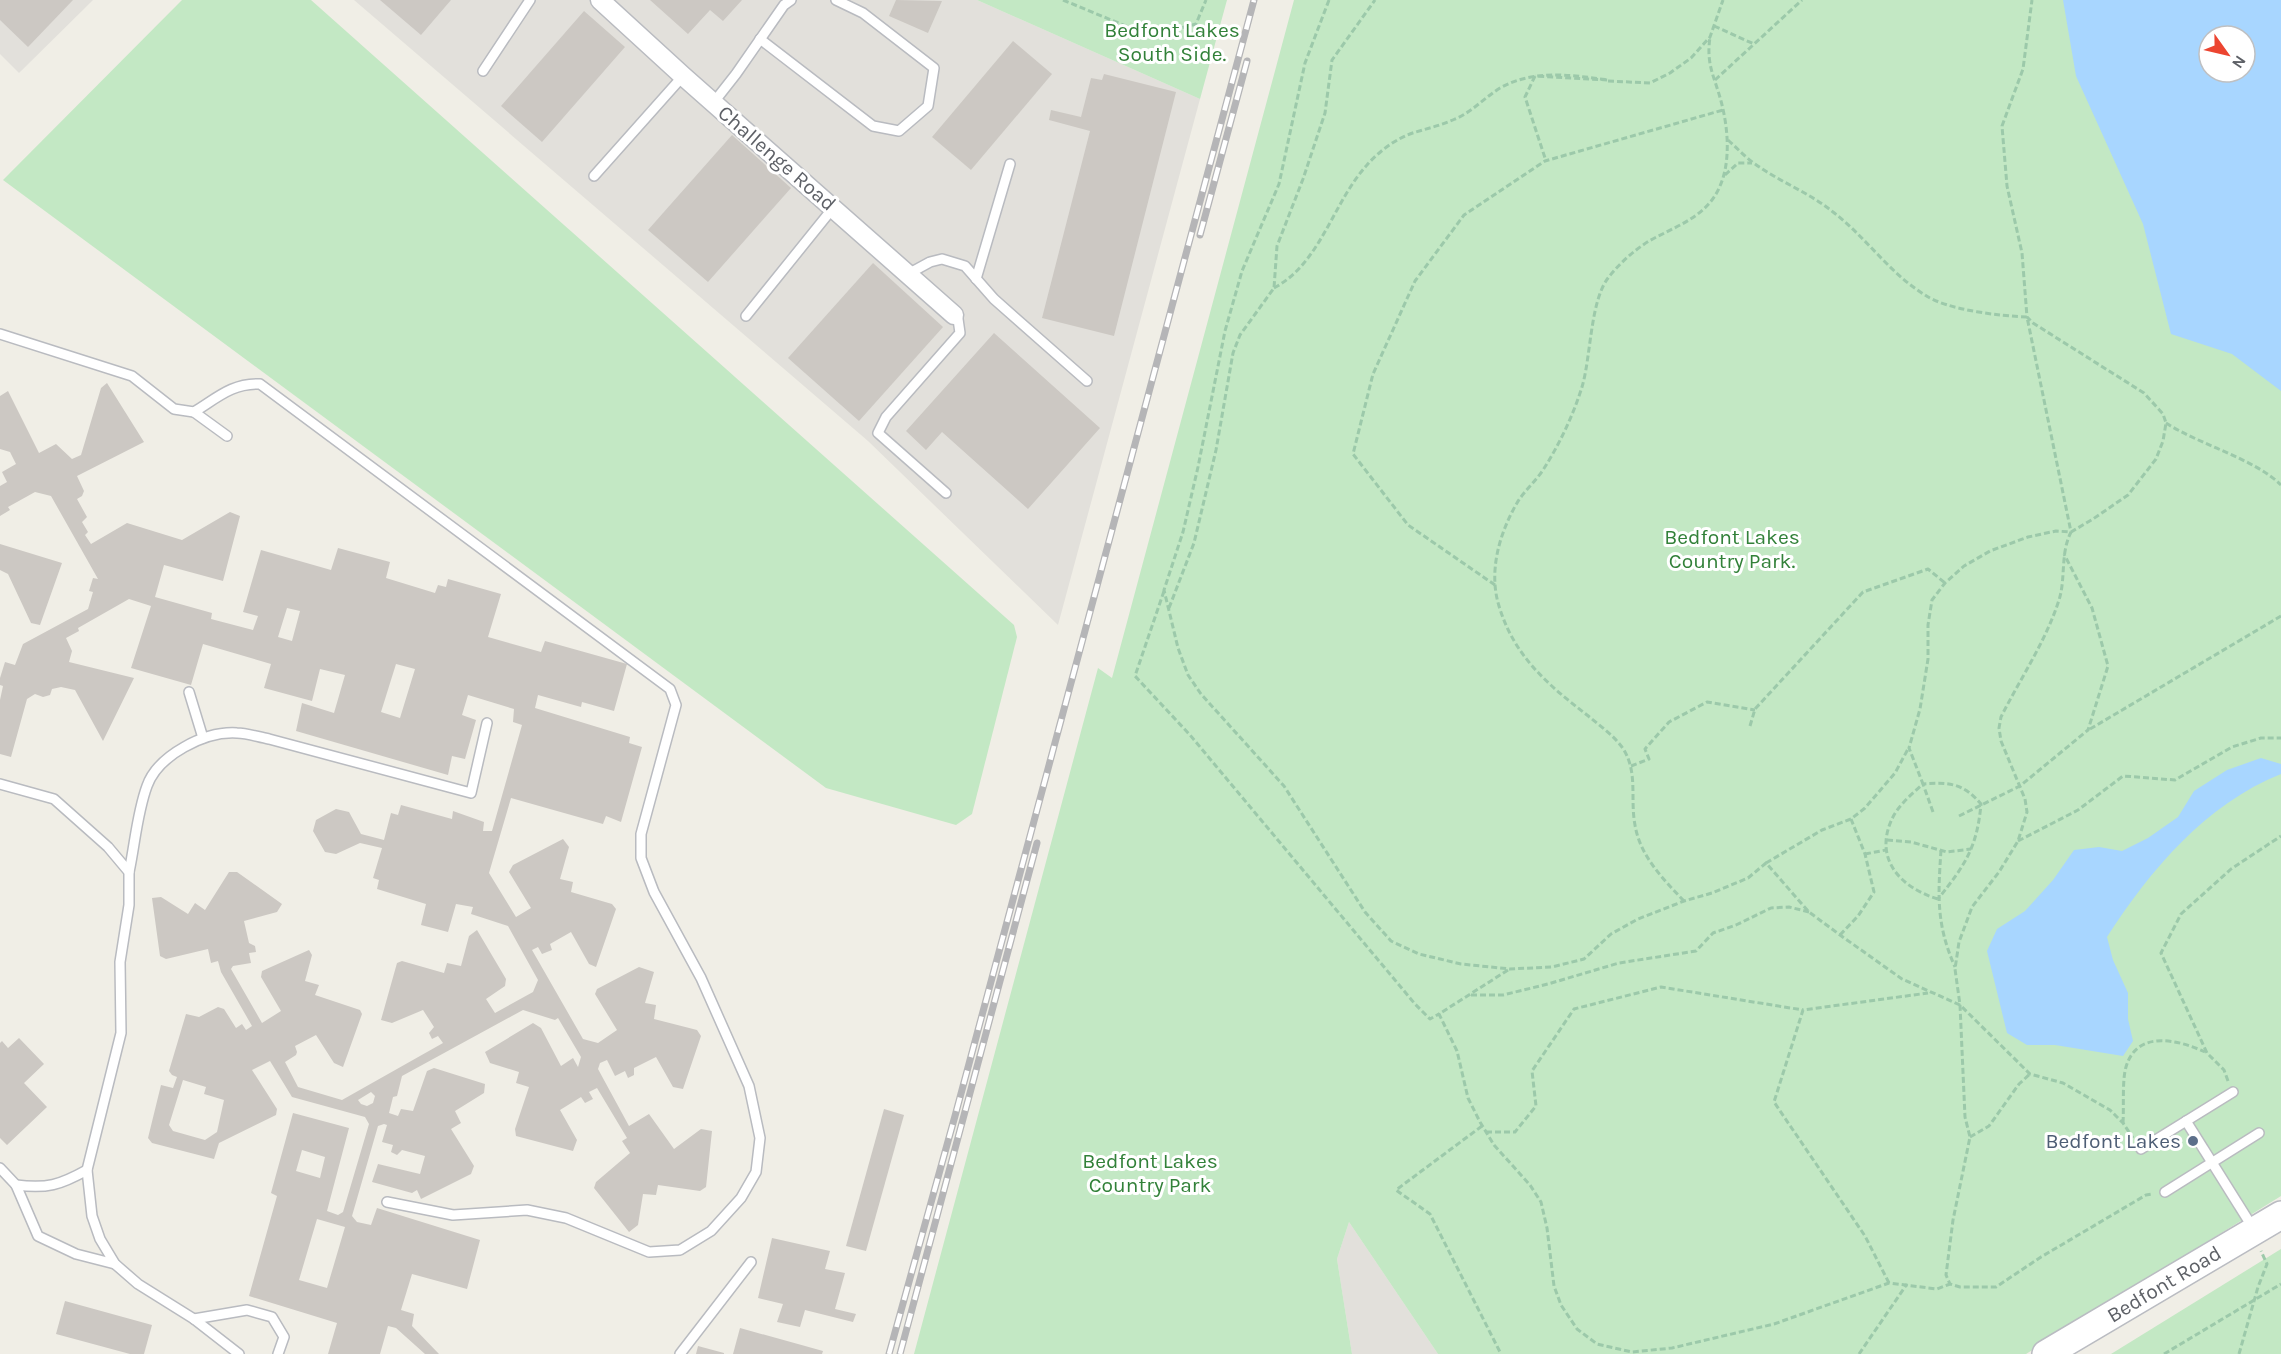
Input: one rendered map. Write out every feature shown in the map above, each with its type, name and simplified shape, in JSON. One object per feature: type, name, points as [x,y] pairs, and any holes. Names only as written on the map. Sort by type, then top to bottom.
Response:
[{"type":"street","name":"Challenge Road","points":[[605,2],[683,76],[954,315]]},
{"type":"street","name":"Bedfont Road","points":[[2046,1354],[2256,1237],[2281,1215]]},
{"type":"lane","points":[[483,71],[530,0]]},
{"type":"lane","points":[[714,102],[784,5],[791,0]]},
{"type":"lane","points":[[760,39],[873,126],[899,131],[928,106],[934,68],[863,13],[836,0]]},
{"type":"lane","points":[[594,176],[683,76]]},
{"type":"lane","points":[[976,279],[1010,164]]},
{"type":"lane","points":[[746,316],[833,208]]},
{"type":"lane","points":[[908,274],[942,259],[965,266],[994,299],[1087,381]]},
{"type":"lane","points":[[946,494],[878,433],[886,417],[960,333],[958,318],[954,315]]},
{"type":"lane","points":[[0,334],[132,376],[174,409],[194,412],[227,436]]},
{"type":"lane","points":[[194,412],[230,389],[245,384],[260,384],[670,689],[676,705],[642,834],[641,858],[654,892],[701,978],[749,1086],[760,1138],[756,1172],[741,1198],[711,1231],[680,1250],[649,1252],[566,1218],[527,1210],[453,1215],[387,1202]]},
{"type":"lane","points":[[189,692],[203,738]]},
{"type":"lane","points":[[239,1354],[194,1319],[138,1284],[115,1264],[100,1239],[92,1216],[87,1170],[121,1033],[120,962],[129,905],[129,872],[147,785],[159,765],[178,751],[203,738],[236,733],[269,739],[471,794],[487,723]]},
{"type":"lane","points":[[0,784],[54,799],[108,847],[129,872]]},
{"type":"lane","points":[[2141,1149],[2233,1092]]},
{"type":"lane","points":[[2186,1121],[2213,1162],[2256,1237]]},
{"type":"lane","points":[[2165,1192],[2259,1133]]},
{"type":"lane","points":[[0,1168],[16,1185],[38,1236],[76,1254],[115,1264]]},
{"type":"lane","points":[[16,1185],[39,1188],[66,1182],[87,1170]]},
{"type":"lane","points":[[680,1354],[751,1262]]},
{"type":"lane","points":[[194,1319],[247,1310],[273,1317],[284,1337],[278,1354]]},
{"type":"path","points":[[1063,0],[1133,29],[1165,32],[1196,24],[1206,0]]},
{"type":"path","points":[[1329,0],[1305,63],[1279,184],[1242,271],[1225,331],[1183,532],[1135,676],[1190,735],[1430,1019],[1510,969]]},
{"type":"path","points":[[1274,288],[1277,246],[1325,113],[1332,60],[1375,0]]},
{"type":"path","points":[[1723,0],[1710,36],[1707,55],[1723,110],[1728,140],[1724,177]]},
{"type":"path","points":[[1715,80],[1802,0]]},
{"type":"path","points":[[1955,969],[1959,942],[1972,907],[1999,872],[2018,841],[2027,812],[2020,786],[2001,741],[2001,717],[2048,628],[2059,598],[2064,553],[2071,532],[2027,317],[2022,252],[2007,186],[2002,126],[2023,69],[2032,0]]},
{"type":"path","points":[[1714,26],[1754,44]]},
{"type":"path","points":[[1535,76],[1650,83],[1670,73],[1691,58],[1710,36]]},
{"type":"path","points":[[1168,609],[1194,543],[1216,450],[1233,353],[1240,335],[1274,288],[1288,280],[1306,261],[1367,164],[1396,140],[1413,132],[1455,119],[1516,80],[1535,76],[1572,75],[1608,80],[1535,76]]},
{"type":"path","points":[[1535,76],[1525,97],[1546,161]]},
{"type":"path","points":[[1496,585],[1408,525],[1353,454],[1373,374],[1415,281],[1464,215],[1546,161],[1723,110]]},
{"type":"path","points":[[1728,140],[1754,164],[1833,212],[1891,269],[1926,296],[1952,306],[2005,316],[2027,317]]},
{"type":"path","points":[[1684,901],[1662,879],[1641,848],[1634,824],[1631,766],[1623,749],[1611,734],[1543,680],[1528,664],[1498,604],[1496,572],[1500,538],[1518,501],[1542,471],[1562,436],[1578,399],[1587,371],[1596,304],[1605,281],[1624,259],[1708,207],[1724,177],[1738,163],[1754,164]]},
{"type":"path","points":[[1164,590],[1178,648],[1188,675],[1201,694],[1284,786],[1365,912],[1391,941],[1430,957],[1461,964],[1510,969],[1552,967],[1584,959],[1611,934],[1638,919],[1748,878],[1766,862],[1822,830],[1851,819],[1865,808],[1888,782],[1909,748],[1920,709],[1928,659],[1928,626],[1932,600],[1945,583],[1964,566],[1990,550],[2028,537],[2056,531],[2071,532],[2128,495],[2156,459],[2163,441],[2166,423],[2163,414],[2144,393],[2032,324],[2027,317]]},
{"type":"path","points":[[2166,423],[2195,440],[2262,470],[2281,485]]},
{"type":"path","points":[[2064,553],[2092,608],[2108,666],[2088,730]]},
{"type":"path","points":[[1750,726],[1755,710],[1863,592],[1928,569],[1945,583]]},
{"type":"path","points":[[1959,816],[2020,786],[2088,730],[2281,616]]},
{"type":"path","points":[[1631,766],[1649,759],[1645,749],[1669,722],[1707,702],[1755,710]]},
{"type":"path","points":[[2018,841],[2078,810],[2123,776],[2175,780],[2232,747],[2262,738],[2281,738]]},
{"type":"path","points":[[1909,748],[1933,812]]},
{"type":"path","points":[[1940,782],[1956,785],[1971,792],[1981,804],[1979,830],[1972,849],[1958,873],[1938,899],[1913,889],[1899,878],[1890,864],[1886,850],[1888,829],[1895,814],[1923,784],[1940,782]]},
{"type":"path","points":[[1840,935],[1858,916],[1874,892],[1865,854],[1851,819]]},
{"type":"path","points":[[2206,1053],[2161,953],[2181,914],[2231,869],[2281,836]]},
{"type":"path","points":[[1887,840],[1911,842],[1947,852],[1972,849]]},
{"type":"path","points":[[1865,854],[1886,850]]},
{"type":"path","points":[[1941,850],[1938,899],[1941,930],[1955,969],[1960,1005],[1965,1117],[1970,1137],[1953,1220],[1946,1275],[1950,1284]]},
{"type":"path","points":[[1766,862],[1809,912],[1902,979],[1960,1005],[2030,1074],[2063,1083],[2110,1110],[2123,1123],[2141,1149]]},
{"type":"path","points":[[1470,995],[1503,995],[1620,963],[1696,951],[1713,933],[1771,908],[1789,907],[1809,912]]},
{"type":"path","points":[[1486,1132],[1515,1132],[1536,1106],[1532,1071],[1574,1009],[1661,987],[1803,1010],[1930,992]]},
{"type":"path","points":[[1803,1010],[1774,1102],[1865,1236],[1889,1283]]},
{"type":"path","points":[[1439,1014],[1457,1051],[1468,1098],[1482,1126],[1500,1152],[1530,1185],[1540,1202],[1547,1228],[1554,1286],[1561,1305],[1577,1329],[1597,1344],[1632,1352],[1671,1348],[1717,1339],[1774,1324],[1889,1283],[1937,1288],[1950,1284],[1960,1287],[1996,1287],[2041,1257],[2146,1195],[2165,1192]]},
{"type":"path","points":[[2123,1123],[2126,1068],[2132,1054],[2145,1043],[2166,1040],[2184,1042],[2206,1053],[2224,1070],[2233,1092]]},
{"type":"path","points":[[1970,1137],[1989,1125],[2019,1084],[2030,1074]]},
{"type":"path","points":[[1482,1126],[1396,1190],[1430,1215],[1501,1354]]},
{"type":"path","points":[[2239,1354],[2267,1264],[2256,1237]]},
{"type":"path","points":[[1859,1354],[1907,1284]]},
{"type":"path","points":[[2164,1354],[2281,1284]]},
{"type":"shaded area","points":[[0,0],[93,0],[19,73],[0,54]]},
{"type":"shaded area","points":[[354,0],[977,0],[1200,99],[1058,625],[868,441]]},
{"type":"shaded area","points":[[1349,1222],[1438,1354],[1352,1354],[1337,1259]]},
{"type":"green space","points":[[182,0],[311,0],[1014,625],[1017,637],[972,814],[956,825],[826,788],[3,180]]},
{"type":"green space","name":"Bedfont Lakes South Side.","points":[[977,0],[1227,0],[1200,99]]},
{"type":"green space","name":"Bedfont Lakes Country Park.","points":[[1294,0],[2281,0],[2281,1196],[2026,1354],[1438,1354],[1349,1222],[1337,1259],[1352,1354],[914,1354],[1098,668],[1112,678]]},
{"type":"green space","points":[[2281,1249],[2281,1354],[2111,1354]]},
{"type":"water","points":[[2063,0],[2281,0],[2281,391],[2232,354],[2171,334],[2143,224],[2076,76]]},
{"type":"water","points":[[2261,758],[2281,764],[2281,774],[2254,787],[2204,821],[2161,864],[2107,937],[2113,960],[2128,993],[2128,1019],[2133,1041],[2123,1056],[2055,1045],[2027,1045],[2007,1033],[1987,951],[1997,929],[2025,911],[2053,880],[2074,850],[2099,847],[2122,851],[2148,838],[2178,817],[2194,791],[2227,770]]},
{"type":"building","points":[[0,0],[73,0],[28,47],[0,20]]},
{"type":"building","points":[[380,0],[451,0],[421,35]]},
{"type":"building","points":[[650,0],[742,0],[723,21],[710,10],[688,34]]},
{"type":"building","points":[[896,0],[942,1],[928,33],[889,16]]},
{"type":"building","points":[[584,11],[625,47],[542,142],[501,106]]},
{"type":"building","points":[[1013,41],[1052,74],[971,170],[932,137]]},
{"type":"building","points":[[1104,74],[1176,92],[1114,336],[1042,318],[1090,131],[1049,120],[1051,110],[1081,117],[1091,78],[1102,80]]},
{"type":"building","points":[[732,135],[791,188],[708,282],[648,230]]},
{"type":"building","points":[[873,263],[943,327],[859,421],[788,358]]},
{"type":"building","points":[[994,333],[1100,428],[1028,509],[942,432],[926,450],[906,431]]},
{"type":"building","points":[[107,383],[144,442],[77,476],[84,491],[77,499],[87,517],[82,522],[88,532],[85,535],[91,544],[127,523],[182,540],[230,512],[240,516],[223,581],[164,565],[155,597],[212,613],[211,619],[253,630],[258,616],[243,612],[261,550],[331,570],[338,548],[390,562],[386,578],[435,593],[438,585],[446,587],[448,579],[501,594],[488,637],[541,652],[545,641],[627,664],[614,711],[582,702],[581,707],[538,695],[535,708],[630,737],[629,743],[642,747],[621,822],[606,816],[603,824],[511,798],[489,873],[516,917],[531,908],[509,872],[513,865],[563,839],[569,847],[560,879],[573,882],[571,892],[612,904],[616,909],[596,967],[589,964],[571,932],[550,944],[552,950],[542,954],[538,947],[532,950],[583,1039],[598,1043],[617,1030],[595,994],[597,989],[639,967],[654,972],[645,1003],[656,1005],[654,1019],[697,1030],[701,1036],[683,1089],[673,1087],[656,1057],[634,1068],[634,1075],[628,1078],[625,1071],[615,1076],[607,1060],[600,1063],[598,1069],[629,1126],[649,1114],[674,1149],[701,1129],[712,1131],[706,1187],[700,1191],[658,1185],[656,1195],[643,1194],[638,1225],[629,1232],[594,1188],[596,1182],[630,1153],[622,1141],[627,1138],[597,1088],[589,1092],[593,1099],[585,1103],[581,1097],[560,1110],[577,1140],[573,1151],[516,1136],[515,1129],[529,1087],[516,1083],[519,1072],[490,1063],[485,1052],[533,1023],[541,1028],[561,1066],[573,1058],[578,1067],[581,1057],[558,1018],[555,1020],[523,1010],[402,1076],[397,1096],[393,1097],[389,1113],[398,1116],[401,1109],[413,1111],[427,1071],[434,1068],[485,1084],[484,1093],[455,1111],[461,1123],[451,1129],[474,1166],[471,1174],[421,1199],[417,1190],[412,1193],[372,1182],[378,1164],[420,1174],[425,1156],[402,1150],[397,1155],[391,1152],[393,1145],[382,1142],[387,1125],[378,1126],[352,1216],[357,1222],[371,1225],[377,1208],[480,1240],[467,1289],[412,1274],[401,1310],[414,1314],[412,1326],[439,1354],[425,1354],[396,1328],[388,1326],[380,1354],[328,1354],[337,1323],[249,1296],[277,1196],[271,1193],[293,1113],[349,1128],[327,1211],[338,1215],[343,1212],[369,1124],[365,1117],[292,1097],[270,1061],[252,1070],[277,1109],[276,1115],[219,1143],[214,1159],[152,1143],[148,1138],[161,1085],[173,1088],[177,1077],[169,1071],[186,1014],[199,1017],[218,1007],[224,1009],[236,1028],[242,1024],[246,1030],[252,1026],[221,972],[218,961],[211,963],[208,949],[166,959],[160,956],[152,898],[161,897],[188,914],[195,903],[205,910],[229,872],[237,872],[282,904],[277,912],[244,921],[249,943],[255,946],[256,952],[249,953],[251,963],[233,966],[231,969],[262,1023],[281,1011],[261,977],[262,971],[309,950],[312,955],[305,981],[319,985],[315,995],[360,1010],[362,1014],[343,1067],[334,1063],[316,1035],[295,1046],[296,1055],[285,1062],[298,1087],[342,1100],[443,1043],[438,1036],[432,1039],[429,1033],[434,1027],[423,1010],[392,1023],[381,1020],[397,963],[402,961],[444,973],[447,963],[461,966],[469,936],[477,930],[506,979],[505,986],[486,999],[495,1013],[533,992],[538,980],[508,926],[471,914],[473,907],[456,904],[448,932],[421,925],[426,904],[377,889],[379,880],[373,878],[382,848],[360,843],[336,854],[325,852],[313,831],[316,820],[336,809],[349,812],[361,834],[384,840],[391,813],[398,815],[401,805],[452,819],[453,811],[484,822],[483,831],[492,831],[522,725],[513,722],[514,709],[468,695],[462,715],[476,720],[465,759],[452,756],[448,775],[296,731],[302,703],[334,713],[345,675],[320,669],[312,701],[264,688],[271,664],[203,644],[191,685],[131,668],[151,606],[129,599],[78,628],[79,631],[66,638],[72,651],[69,662],[134,678],[103,741],[75,690],[61,687],[52,689],[50,695],[43,697],[35,694],[27,699],[11,757],[0,754],[0,700],[3,686],[0,685],[0,678],[5,662],[15,665],[23,644],[88,609],[93,592],[89,591],[93,578],[98,579],[51,496],[35,492],[8,507],[10,510],[0,516],[0,486],[7,482],[2,472],[16,464],[10,452],[0,449],[0,396],[8,391],[39,453],[56,444],[72,459],[81,455],[101,388]],"holes":[[[287,608],[300,611],[292,641],[278,637]],[[396,664],[415,669],[400,718],[381,712]],[[183,1080],[206,1087],[204,1094],[224,1100],[217,1132],[205,1140],[173,1131],[169,1125]],[[371,1092],[375,1096],[373,1103],[367,1106],[358,1100]],[[302,1150],[325,1157],[320,1178],[296,1171]],[[317,1219],[345,1227],[327,1288],[299,1280]]]},
{"type":"building","points":[[0,544],[62,563],[40,625],[31,623],[8,574],[0,570]]},
{"type":"building","points":[[19,1038],[44,1064],[24,1083],[47,1107],[7,1145],[0,1138],[0,1043],[2,1041],[8,1048]]},
{"type":"building","points":[[884,1109],[904,1115],[866,1251],[846,1246]]},
{"type":"building","points":[[772,1238],[830,1251],[825,1269],[845,1273],[835,1309],[856,1314],[853,1322],[805,1310],[800,1327],[777,1322],[783,1304],[758,1298]]},
{"type":"building","points":[[65,1301],[152,1325],[144,1354],[130,1354],[56,1334]]},
{"type":"building","points":[[740,1328],[823,1351],[822,1354],[733,1354]]},
{"type":"building","points":[[698,1346],[724,1353],[724,1354],[696,1354]]},
{"type":"railway","points":[[889,1354],[1254,0]]},
{"type":"railway","points":[[1200,235],[1247,61]]},
{"type":"railway","points":[[900,1354],[1037,843]]},
{"type":"place","name":"Bedfont Lakes","points":[[2193,1141]]},
{"type":"park label","name":"Bedfont Lakes Country Park","points":[[1150,1173]]}]
